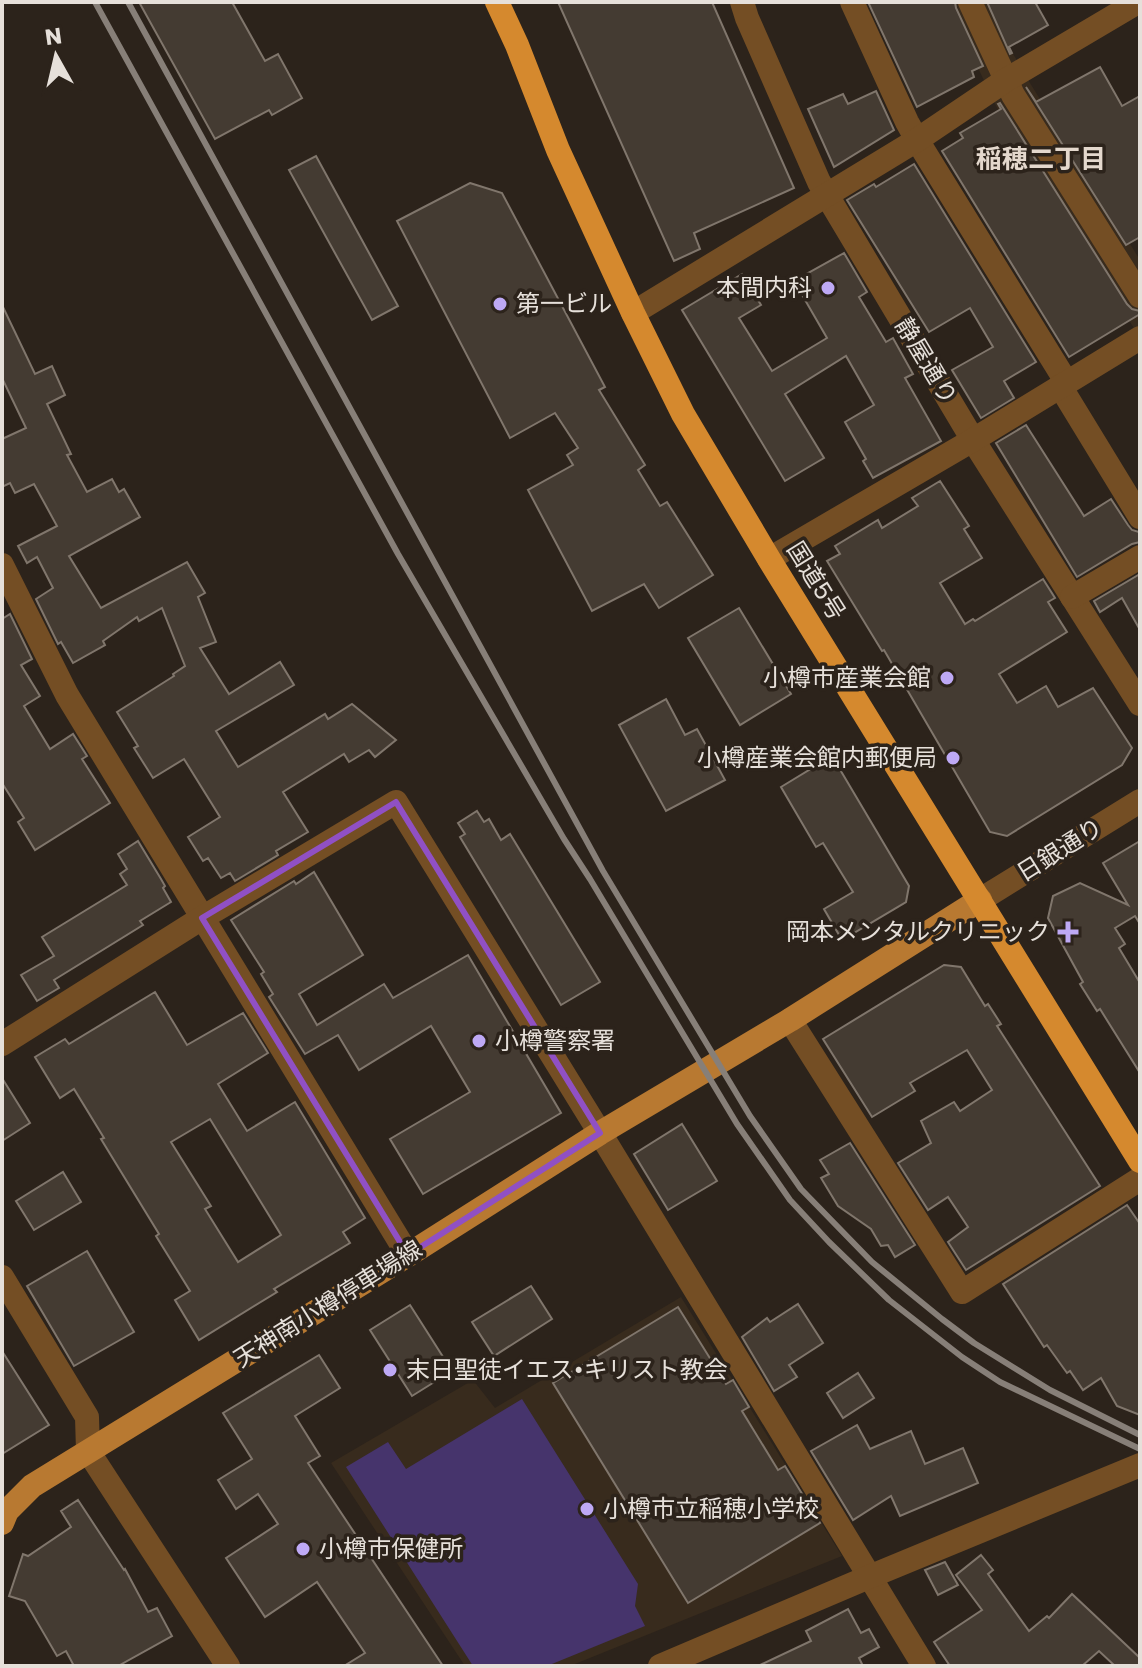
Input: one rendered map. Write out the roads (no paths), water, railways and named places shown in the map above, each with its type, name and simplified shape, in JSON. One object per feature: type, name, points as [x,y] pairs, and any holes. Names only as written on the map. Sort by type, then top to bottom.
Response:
[{"type":"highway","name":"国道5号","points":[[497,2],[558,150],[683,414],[1140,1161]]},
{"type":"main road","points":[[790,1020],[980,900]]},
{"type":"main road","name":"天神南小樽停車場線","points":[[2,1523],[7,1511],[32,1486],[600,1133],[790,1020]]},
{"type":"street","name":"静屋通り","points":[[742,2],[819,182],[973,440],[1140,704]]},
{"type":"street","points":[[852,2],[917,140],[1140,517]]},
{"type":"street","points":[[970,2],[1009,88],[1140,296]]},
{"type":"street","points":[[633,313],[826,194],[1009,88],[1138,2]]},
{"type":"street","points":[[769,559],[1140,338]]},
{"type":"street","points":[[1072,597],[1140,557]]},
{"type":"street","points":[[2,565],[7,593],[67,695],[408,1255]]},
{"type":"street","name":"日銀通り","points":[[980,900],[1140,801]]},
{"type":"street","points":[[2,1044],[202,918],[396,802],[924,1666]]},
{"type":"street","points":[[790,1020],[962,1292],[1140,1179]]},
{"type":"street","points":[[2,1277],[87,1417],[88,1451],[228,1666]]},
{"type":"street","points":[[660,1666],[1140,1465]]},
{"type":"railway","points":[[95,2],[398,554],[564,839],[737,1124],[790,1200],[889,1300],[962,1357],[1000,1382],[1140,1449]]},
{"type":"railway","points":[[128,2],[603,871],[750,1116],[801,1189],[872,1262],[974,1343],[1050,1390],[1140,1435]]},
{"type":"place","name":"本間内科","points":[[828,288]]},
{"type":"place","name":"第一ビル","points":[[500,304]]},
{"type":"place","name":"小樽市産業会館","points":[[947,678]]},
{"type":"place","name":"小樽産業会館内郵便局","points":[[953,758]]},
{"type":"place","name":"岡本メンタルクリニック","points":[[1068,932]]},
{"type":"place","name":"小樽警察署","points":[[479,1041]]},
{"type":"place","name":"末日聖徒イエス•キリスト教会","points":[[390,1370]]},
{"type":"place","name":"小樽市立稲穂小学校","points":[[587,1509]]},
{"type":"place","name":"小樽市保健所","points":[[303,1549]]},
{"type":"district","name":"稲穂二丁目","points":[[1041,159]]}]
